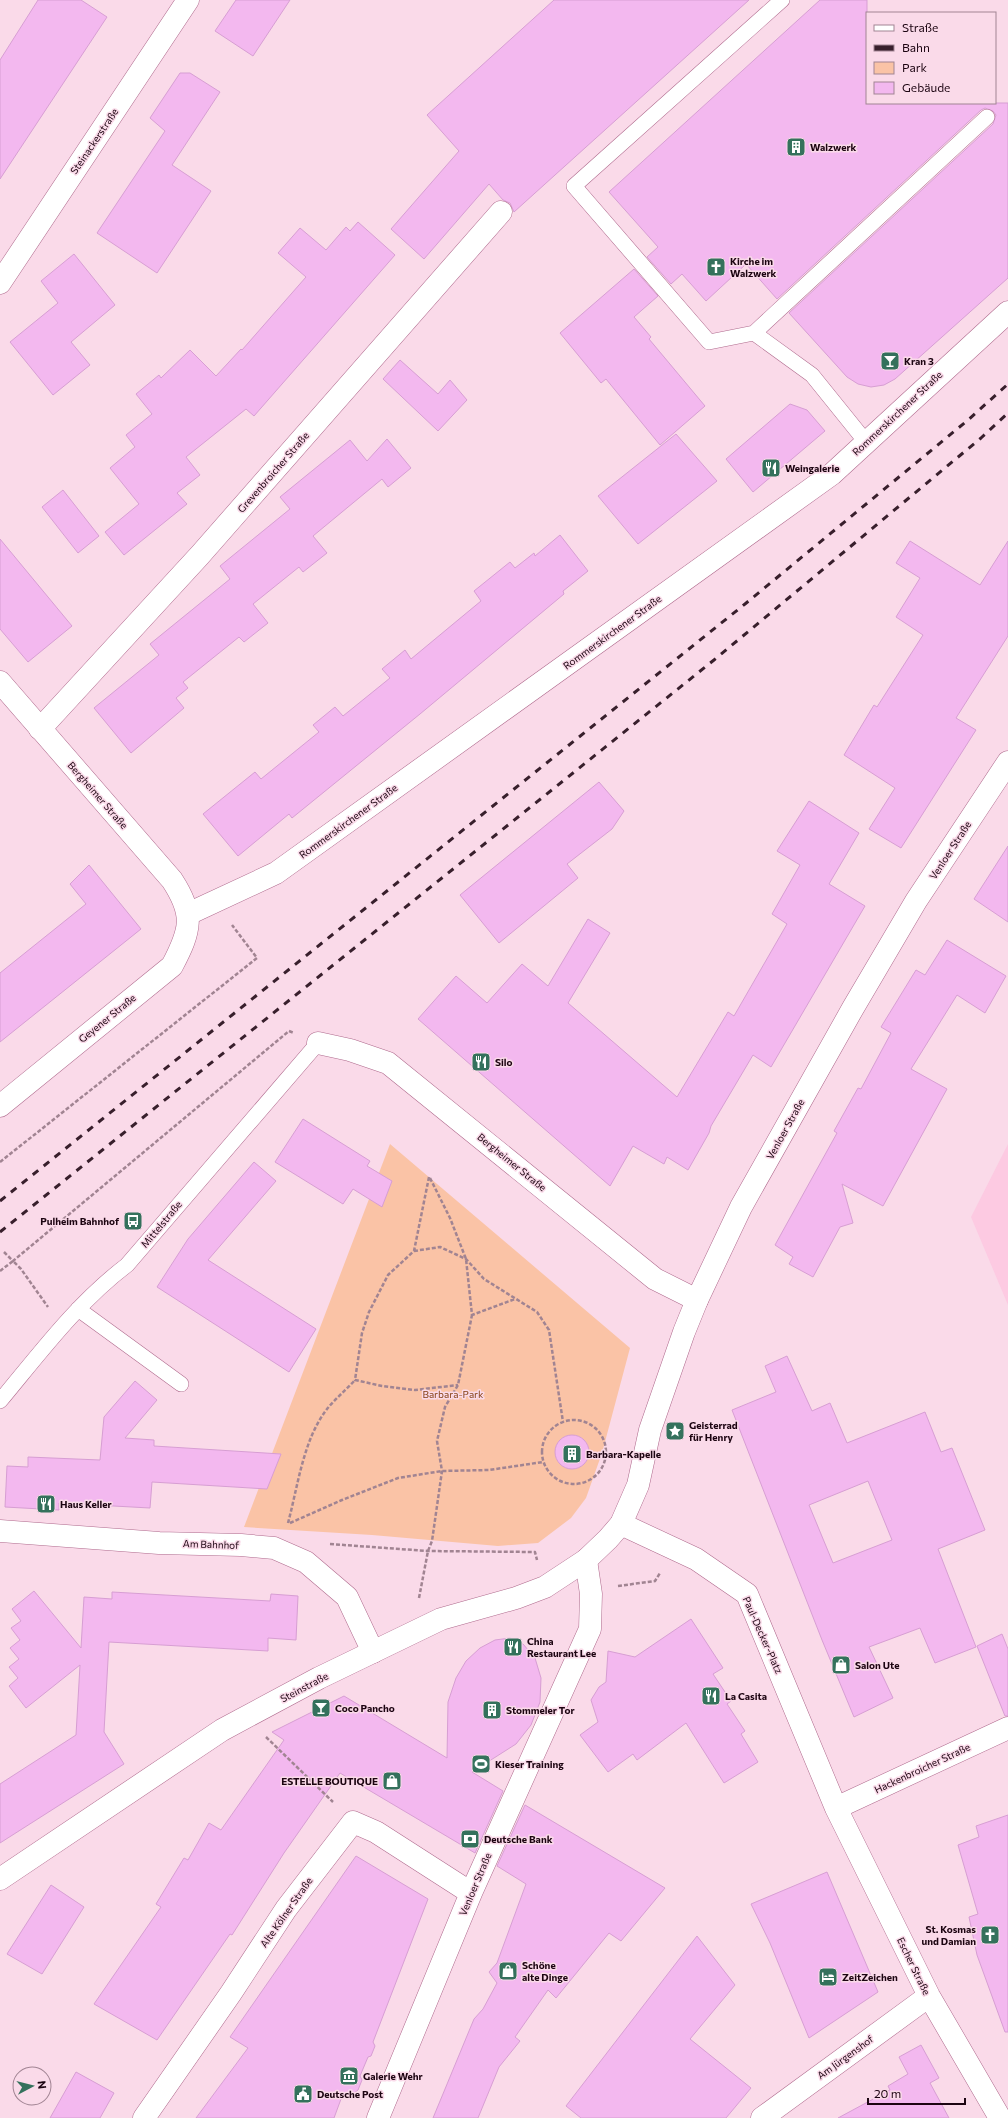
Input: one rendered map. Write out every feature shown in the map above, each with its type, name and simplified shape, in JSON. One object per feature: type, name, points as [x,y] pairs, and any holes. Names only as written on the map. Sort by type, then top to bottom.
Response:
[{"type":"street","name":"Steinackerstraße","points":[[0,282],[188,0]]},
{"type":"street","name":"Grevenbroicher Straße","points":[[40,729],[200,555],[501,212]]},
{"type":"street","name":"Rommerskirchener Straße","points":[[188,914],[276,872],[832,474],[1008,312]]},
{"type":"street","name":"Bergheimer Straße","points":[[0,682],[172,880],[184,898],[188,914]]},
{"type":"street","name":"Venloer Straße","points":[[621,1524],[638,1485],[650,1430],[684,1332],[697,1300],[745,1201],[853,1008],[916,901],[1008,762]]},
{"type":"street","name":"Geyener Straße","points":[[0,1106],[172,966],[184,941],[187,930],[188,914]]},
{"type":"street","name":"Bergheimer Straße","points":[[318,1043],[350,1050],[388,1063],[597,1231],[655,1280],[697,1300]]},
{"type":"street","name":"Steinstraße","points":[[0,1879],[222,1730],[373,1652],[441,1619],[516,1598],[545,1587],[586,1560],[621,1524]]},
{"type":"street","name":"Paul-Decker-Platz","points":[[621,1524],[696,1559],[747,1594],[836,1808]]},
{"type":"street","name":"Am Bahnhof","points":[[0,1531],[151,1542],[241,1545],[274,1548],[306,1562],[347,1597],[373,1652]]},
{"type":"street","name":"Venloer Straße","points":[[378,2118],[471,1893],[590,1629],[591,1594],[586,1560]]},
{"type":"street","name":"Hackenbroicher Straße","points":[[836,1808],[1008,1728]]},
{"type":"street","name":"Escher Straße","points":[[836,1808],[929,1996],[1000,2118]]},
{"type":"street","points":[[353,1822],[383,1836],[471,1893]]},
{"type":"street","name":"Alte Kölner Straße","points":[[144,2118],[231,1993],[286,1909],[353,1822]]},
{"type":"street","name":"Am Jürgenshof","points":[[762,2118],[929,1996]]},
{"type":"lane","points":[[782,0],[574,186],[709,342],[754,333],[987,117]]},
{"type":"lane","points":[[754,333],[812,375],[866,442]]},
{"type":"lane","name":"Mittelstraße","points":[[0,1401],[78,1309],[102,1284],[127,1265],[318,1043]]},
{"type":"lane","points":[[78,1309],[181,1384]]},
{"type":"path","points":[[0,1162],[257,958],[229,921]]},
{"type":"path","points":[[0,1271],[289,1031],[318,1043]]},
{"type":"path","points":[[414,1251],[429,1177],[450,1218],[466,1259],[472,1315],[458,1385],[445,1407],[437,1441],[442,1471],[432,1541],[428,1551],[419,1600],[426,1626]]},
{"type":"path","points":[[543,1462],[489,1470],[442,1471],[398,1478],[287,1524],[315,1429],[327,1410],[355,1380],[362,1333],[368,1312],[388,1275],[414,1251],[440,1247],[466,1259],[484,1279],[537,1312],[549,1330],[563,1422]]},
{"type":"path","points":[[4,1252],[21,1269],[50,1309]]},
{"type":"path","points":[[472,1315],[515,1298]]},
{"type":"path","points":[[355,1380],[382,1386],[415,1390],[458,1385]]},
{"type":"path","points":[[579,1420],[589,1424],[598,1430],[606,1450],[605,1460],[600,1470],[584,1483],[574,1484],[555,1478],[543,1462],[542,1451],[544,1441],[549,1431],[563,1422],[579,1420]]},
{"type":"path","points":[[326,1543],[428,1551],[535,1552],[545,1587]]},
{"type":"path","points":[[265,1736],[353,1822]]},
{"type":"shaded area","points":[[1008,1144],[1008,1305],[971,1217]]},
{"type":"green space","name":"Barbara-Park","points":[[390,1144],[630,1348],[602,1453],[586,1498],[571,1518],[538,1543],[498,1546],[372,1535],[244,1527]]},
{"type":"building","points":[[38,0],[81,0],[107,17],[0,179],[0,60]]},
{"type":"building","points":[[236,0],[290,0],[253,56],[215,31]]},
{"type":"building","points":[[554,0],[749,0],[514,212],[510,203],[503,200],[489,184],[424,259],[391,229],[459,151],[427,115]]},
{"type":"building","name":"Walzwerk","points":[[820,0],[867,0],[866,104],[1008,103],[1008,278],[895,379],[884,385],[871,387],[858,384],[847,377],[789,313],[993,124],[996,115],[993,111],[985,108],[981,110],[777,299],[746,264],[706,301],[682,274],[671,284],[647,257],[658,247],[609,192]]},
{"type":"building","points":[[180,73],[190,73],[220,92],[172,165],[211,191],[157,273],[97,233],[165,131],[150,118]]},
{"type":"building","points":[[358,222],[395,255],[254,416],[246,409],[186,457],[200,475],[177,493],[187,504],[124,555],[105,532],[139,504],[110,468],[135,447],[126,435],[152,414],[136,394],[159,375],[161,378],[190,350],[216,376],[241,349],[242,350],[306,277],[278,253],[300,228],[326,250],[346,227],[350,231]]},
{"type":"building","points":[[74,254],[115,305],[71,342],[90,365],[53,395],[10,342],[58,303],[41,281]]},
{"type":"building","points":[[634,269],[658,296],[634,317],[651,337],[649,339],[705,406],[660,445],[606,379],[601,383],[560,333]]},
{"type":"building","points":[[400,360],[438,394],[450,380],[467,400],[438,431],[383,379]]},
{"type":"building","points":[[790,404],[807,410],[825,431],[753,492],[726,459]]},
{"type":"building","points":[[676,434],[717,481],[638,544],[598,496]]},
{"type":"building","points":[[387,439],[411,468],[388,487],[382,479],[313,536],[327,553],[303,572],[299,567],[253,604],[268,623],[244,642],[239,637],[183,682],[188,688],[176,698],[184,708],[131,753],[94,708],[159,655],[150,644],[230,579],[220,566],[290,509],[280,497],[350,440],[367,461]]},
{"type":"building","points":[[63,490],[99,536],[78,553],[42,507]]},
{"type":"building","points":[[560,535],[588,571],[563,591],[564,594],[420,714],[292,818],[289,814],[238,856],[203,814],[255,772],[261,779],[319,732],[313,725],[335,707],[343,716],[390,678],[382,669],[405,650],[411,659],[481,601],[474,591],[510,562],[515,568],[534,553],[535,556]]},
{"type":"building","points":[[0,539],[72,626],[28,662],[0,629]]},
{"type":"building","points":[[910,541],[980,585],[1008,541],[1008,636],[956,718],[976,730],[901,848],[869,829],[895,788],[844,755],[874,705],[877,707],[923,635],[896,617],[920,578],[896,563]]},
{"type":"building","points":[[599,782],[624,811],[612,829],[567,864],[578,878],[499,943],[460,895]]},
{"type":"building","points":[[809,801],[859,833],[829,884],[865,906],[771,1067],[753,1055],[711,1126],[709,1133],[688,1170],[667,1157],[664,1164],[633,1146],[610,1186],[418,1019],[456,976],[487,1003],[522,964],[548,986],[588,919],[610,933],[568,1003],[677,1097],[728,1012],[734,1016],[787,924],[772,914],[800,865],[777,851]]},
{"type":"building","points":[[1008,846],[1008,922],[974,899]]},
{"type":"building","points":[[89,865],[141,929],[0,1042],[0,973],[86,904],[70,884]]},
{"type":"building","points":[[947,940],[1006,976],[985,1013],[957,995],[911,1069],[947,1089],[883,1206],[842,1184],[853,1223],[840,1227],[813,1277],[789,1264],[793,1257],[775,1245],[837,1133],[834,1131],[858,1088],[861,1089],[891,1033],[881,1027],[916,970],[925,975]]},
{"type":"building","points":[[303,1119],[370,1161],[367,1166],[392,1181],[382,1207],[353,1189],[343,1204],[275,1162]]},
{"type":"building","points":[[254,1162],[276,1181],[208,1260],[316,1329],[289,1372],[157,1287],[188,1239]]},
{"type":"building","points":[[787,1356],[812,1411],[830,1403],[847,1443],[925,1412],[941,1452],[952,1448],[985,1530],[938,1549],[976,1647],[935,1663],[920,1628],[869,1647],[893,1698],[854,1717],[822,1640],[732,1410],[776,1392],[765,1366]],"holes":[[[868,1481],[892,1540],[833,1563],[809,1505]]]},
{"type":"building","points":[[135,1381],[157,1400],[125,1438],[154,1440],[154,1446],[281,1454],[267,1489],[152,1482],[150,1508],[59,1503],[59,1510],[5,1507],[7,1466],[28,1467],[28,1457],[100,1460],[104,1417]]},
{"type":"building","name":"Barbara-Kapelle","points":[[569,1435],[575,1435],[584,1440],[588,1446],[588,1458],[584,1464],[575,1469],[569,1469],[560,1464],[555,1455],[555,1449],[560,1440]]},
{"type":"building","points":[[34,1591],[81,1648],[84,1597],[112,1599],[112,1592],[270,1601],[271,1594],[298,1596],[296,1640],[268,1638],[268,1651],[109,1642],[104,1732],[124,1764],[0,1843],[0,1784],[76,1735],[80,1665],[26,1708],[9,1686],[18,1678],[9,1667],[19,1659],[10,1648],[20,1640],[11,1628],[21,1621],[12,1609]]},
{"type":"building","points":[[691,1619],[723,1668],[713,1674],[731,1701],[727,1704],[745,1731],[741,1734],[758,1762],[724,1783],[686,1723],[637,1760],[633,1754],[608,1772],[580,1735],[598,1722],[591,1700],[599,1687],[606,1682],[608,1651],[635,1657]]},
{"type":"building","points":[[1002,1634],[1008,1649],[1008,1716],[1005,1716],[977,1646]]},
{"type":"building","points":[[510,1638],[523,1644],[535,1658],[541,1678],[540,1702],[531,1725],[516,1744],[472,1772],[503,1791],[475,1853],[340,1773],[284,1853],[232,1935],[230,1934],[157,2040],[94,2004],[161,1907],[156,1904],[184,1858],[188,1860],[209,1823],[221,1830],[284,1740],[272,1732],[344,1696],[447,1758],[448,1702],[456,1678],[466,1661],[480,1648],[495,1640]]},
{"type":"building","points":[[525,1805],[665,1888],[621,1941],[609,1933],[556,1998],[548,1990],[515,2037],[520,2041],[499,2067],[478,2118],[433,2118],[474,2019],[483,2009],[497,1983],[489,1972],[497,1963],[526,1884],[497,1866]]},
{"type":"building","name":"St. Kosmas und Damian","points":[[1008,1815],[1008,2032],[1005,2032],[977,1955],[969,1917],[978,1914],[958,1845],[979,1837],[976,1826]]},
{"type":"building","points":[[356,1856],[428,1899],[373,2042],[375,2046],[371,2056],[368,2057],[360,2076],[362,2080],[358,2090],[341,2099],[334,2118],[196,2118],[248,2048],[230,2037]]},
{"type":"building","points":[[827,1872],[878,1992],[809,2038],[770,1943],[751,1904]]},
{"type":"building","points":[[51,1885],[84,1907],[42,1974],[7,1954]]},
{"type":"building","points":[[697,1936],[735,1985],[690,2039],[751,2088],[726,2118],[581,2118],[566,2106]]},
{"type":"building","points":[[921,2045],[939,2078],[930,2083],[949,2118],[838,2118],[890,2090],[888,2086],[908,2074],[899,2057]]},
{"type":"building","points":[[76,2072],[114,2093],[100,2118],[50,2118]]},
{"type":"railway","points":[[0,1201],[745,604],[968,420],[1008,384]]},
{"type":"railway","points":[[0,1232],[714,660],[981,438],[1008,413]]},
{"type":"place","name":"Walzwerk","points":[[796,147]]},
{"type":"place","name":"Kirche im Walzwerk","points":[[716,267]]},
{"type":"place","name":"Kran 3","points":[[890,361]]},
{"type":"place","name":"Weingalerie","points":[[771,468]]},
{"type":"place","name":"Silo","points":[[481,1062]]},
{"type":"place","name":"Pulheim Bahnhof","points":[[133,1221]]},
{"type":"place","name":"Geisterrad für Henry","points":[[675,1431]]},
{"type":"place","name":"Barbara-Kapelle","points":[[572,1454]]},
{"type":"place","name":"Haus Keller","points":[[46,1504]]},
{"type":"place","name":"China Restaurant Lee","points":[[513,1647]]},
{"type":"place","name":"Salon Ute","points":[[841,1665]]},
{"type":"place","name":"La Casita","points":[[711,1696]]},
{"type":"place","name":"Coco Pancho","points":[[321,1708]]},
{"type":"place","name":"Stommeler Tor","points":[[492,1710]]},
{"type":"place","name":"Kieser Training","points":[[481,1764]]},
{"type":"place","name":"ESTELLE BOUTIQUE","points":[[392,1781]]},
{"type":"place","name":"Deutsche Bank","points":[[470,1839]]},
{"type":"place","name":"St. Kosmas und Damian","points":[[990,1935]]},
{"type":"place","name":"Schöne alte Dinge","points":[[508,1971]]},
{"type":"place","name":"ZeitZeichen","points":[[828,1977]]},
{"type":"place","name":"Galerie Wehr","points":[[349,2076]]},
{"type":"place","name":"Deutsche Post","points":[[303,2094]]}]
